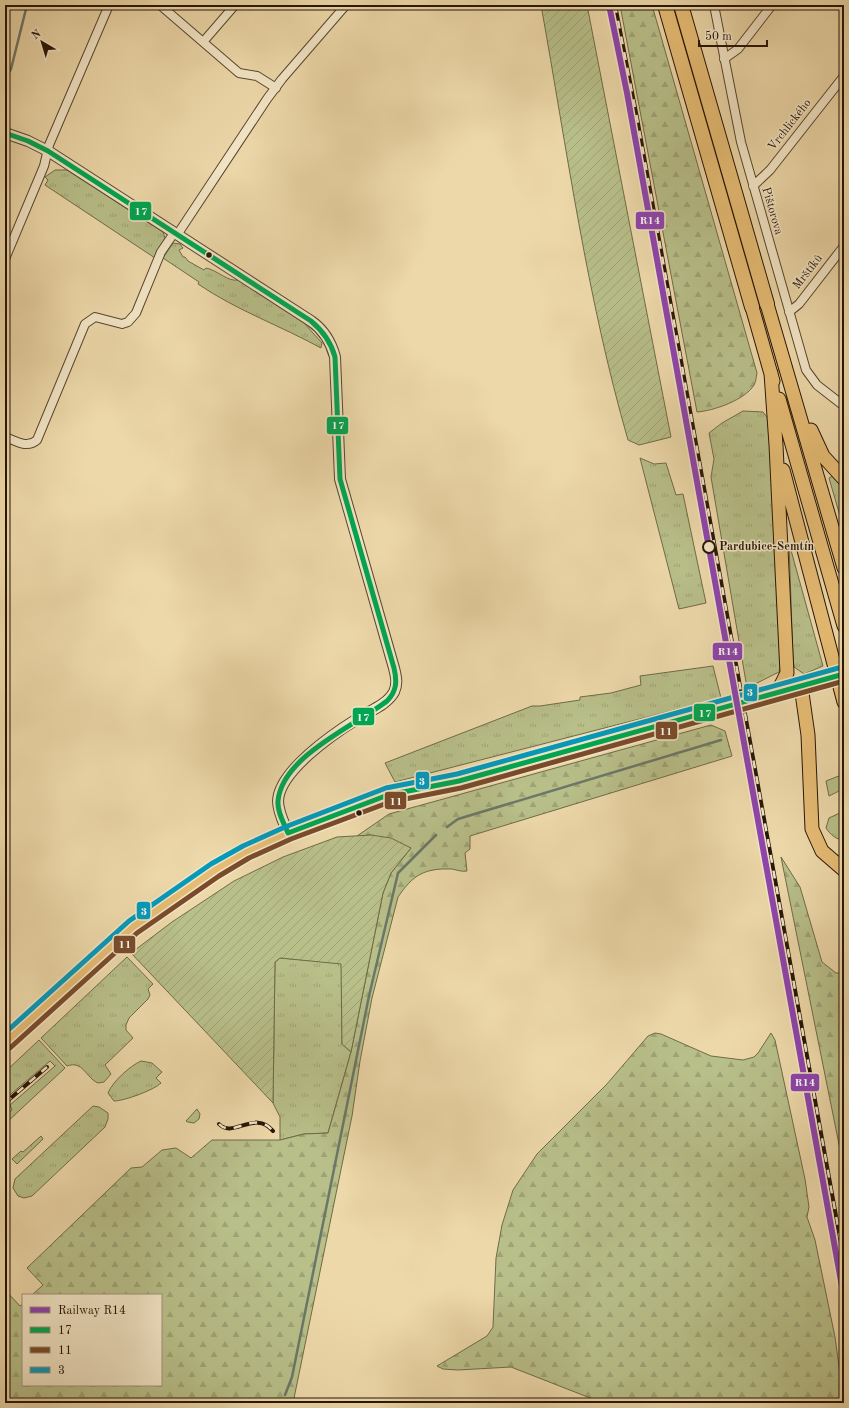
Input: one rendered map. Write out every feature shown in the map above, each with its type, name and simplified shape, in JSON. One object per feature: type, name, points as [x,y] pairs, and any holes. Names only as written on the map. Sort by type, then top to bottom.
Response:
[{"type":"highway","points":[[665,5],[752,307]]},
{"type":"highway","points":[[681,5],[767,304]]},
{"type":"main road","points":[[767,304],[844,568]]},
{"type":"main road","points":[[752,307],[844,626]]},
{"type":"main road","points":[[786,369],[819,448],[844,479]]},
{"type":"main road","points":[[767,695],[780,687],[787,672],[771,373]]},
{"type":"main road","points":[[776,445],[844,702]]},
{"type":"main road","points":[[5,1043],[92,962],[133,927],[215,870],[246,852],[288,833],[388,795],[459,781],[844,674]]},
{"type":"main road","points":[[801,686],[808,735],[811,822],[816,840],[825,855],[844,870]]},
{"type":"main road","points":[[816,840],[826,852],[833,856],[844,857]]},
{"type":"street","points":[[5,259],[109,5]]},
{"type":"street","points":[[160,5],[239,73],[257,76],[276,88]]},
{"type":"street","points":[[203,42],[235,5]]},
{"type":"street","points":[[5,437],[29,445],[37,440],[85,324],[94,317],[122,324],[133,318],[161,252],[176,234],[276,88],[346,5]]},
{"type":"street","name":"Pištorova","points":[[714,5],[737,124],[753,186],[808,374],[817,385],[844,406]]},
{"type":"street","points":[[724,59],[738,49],[772,5]]},
{"type":"street","name":"Vrchlického","points":[[753,186],[770,170],[844,76]]},
{"type":"street","points":[[5,133],[28,141],[48,151],[311,321],[323,332],[330,343],[335,357],[340,479],[396,675],[395,689],[385,702],[341,729],[302,762],[287,778],[280,790],[278,802],[288,833]]},
{"type":"street","name":"Mrštíků","points":[[789,312],[799,304],[844,246]]},
{"type":"green space","points":[[541,5],[587,5],[671,437],[639,445],[628,440],[601,333],[589,278]]},
{"type":"green space","points":[[620,5],[652,5],[757,373],[754,385],[744,395],[728,404],[704,411],[697,412]]},
{"type":"green space","points":[[55,170],[67,170],[163,232],[165,238],[155,258],[45,185],[48,180],[45,177]]},
{"type":"green space","points":[[173,243],[180,244],[183,248],[179,250],[183,257],[185,257],[188,261],[204,270],[206,268],[210,269],[230,279],[238,280],[304,323],[322,343],[321,348],[243,310],[198,284],[199,282],[163,258]]},
{"type":"green space","points":[[743,411],[763,412],[767,417],[770,429],[781,663],[779,672],[747,688],[711,477],[714,459],[709,433],[722,423]]},
{"type":"green space","points":[[640,458],[654,464],[666,463],[676,495],[683,494],[706,603],[679,609]]},
{"type":"green space","points":[[833,476],[844,486],[844,530],[829,478]]},
{"type":"green space","points":[[789,543],[823,666],[804,674],[794,667],[793,659]]},
{"type":"green space","points":[[713,666],[721,698],[395,782],[385,763],[532,706],[580,700],[580,697],[611,693],[641,685],[640,676]]},
{"type":"green space","points":[[711,725],[725,731],[732,756],[470,836],[470,849],[465,853],[467,871],[452,869],[434,870],[420,874],[403,889],[398,897],[372,998],[360,1061],[352,1116],[293,1403],[5,1403],[5,1290],[20,1306],[22,1305],[22,1386],[162,1386],[162,1294],[33,1294],[43,1285],[27,1268],[131,1168],[142,1167],[162,1150],[176,1148],[191,1158],[212,1140],[280,1140],[304,1134],[328,1133],[351,1052],[383,893],[391,873],[411,848],[371,835],[357,836],[389,814]]},
{"type":"green space","points":[[844,774],[844,783],[842,788],[829,796],[826,781]]},
{"type":"green space","points":[[844,811],[844,840],[838,839],[826,828],[829,818]]},
{"type":"green space","points":[[371,835],[391,838],[411,848],[391,873],[383,893],[351,1052],[342,1044],[341,964],[280,958],[275,962],[273,1103],[131,953],[172,922],[234,881],[283,857],[337,837]]},
{"type":"green space","points":[[781,857],[800,887],[822,962],[836,973],[844,973],[844,1169]]},
{"type":"green space","points":[[127,957],[153,984],[148,989],[150,995],[148,999],[129,1018],[126,1025],[126,1030],[133,1038],[105,1065],[111,1074],[104,1082],[98,1083],[94,1081],[81,1067],[77,1065],[67,1066],[41,1038]]},
{"type":"green space","points":[[280,958],[342,963],[342,1044],[351,1052],[328,1133],[304,1134],[280,1140],[280,1117],[273,1103],[275,962]]},
{"type":"green space","points":[[655,1033],[661,1034],[711,1056],[743,1060],[754,1057],[771,1033],[775,1040],[805,1179],[809,1207],[807,1217],[815,1240],[835,1337],[844,1403],[603,1403],[511,1367],[458,1370],[443,1369],[437,1366],[487,1336],[493,1327],[496,1258],[502,1225],[513,1190],[537,1154],[607,1084],[648,1036]]},
{"type":"green space","points":[[39,1040],[65,1068],[5,1124],[5,1116],[12,1110],[10,1105],[55,1066],[50,1061],[5,1099],[5,1072]]},
{"type":"green space","points":[[141,1061],[152,1063],[162,1072],[156,1078],[161,1083],[139,1095],[114,1101],[108,1093],[110,1088],[122,1074]]},
{"type":"green space","points":[[93,1106],[99,1107],[108,1113],[108,1119],[105,1127],[32,1196],[24,1198],[18,1196],[13,1188],[15,1179]]},
{"type":"green space","points":[[197,1109],[200,1114],[199,1119],[194,1123],[186,1121]]},
{"type":"green space","points":[[41,1136],[43,1139],[17,1164],[12,1159],[21,1151],[23,1152]]},
{"type":"waterway","points":[[5,78],[11,69],[27,5]]},
{"type":"waterway","points":[[447,827],[458,819],[721,740]]},
{"type":"waterway","points":[[285,1395],[292,1377],[369,996],[398,873],[436,835]]},
{"type":"railway","points":[[615,5],[637,118],[844,1260]]},
{"type":"railway","points":[[5,1103],[47,1067]]},
{"type":"railway","points":[[219,1124],[225,1128],[231,1128],[252,1123],[259,1123],[266,1125],[273,1131]]},
{"type":"rail line","name":"R14","points":[[609,5],[627,93],[844,1298]]},
{"type":"transit line","name":"17","points":[[5,133],[28,141],[48,151],[311,321],[323,333],[331,346],[335,357],[340,479],[394,668],[396,682],[393,693],[387,701],[322,743],[292,770],[283,785],[278,801],[280,813],[288,833]]},
{"type":"transit line","name":"3","points":[[5,1033],[129,921],[211,864],[243,846],[285,827],[386,788],[457,774],[842,667]]},
{"type":"transit line","name":"17","points":[[288,833],[388,795],[459,781],[844,674]]},
{"type":"transit line","name":"11","points":[[10,1048],[137,933],[219,876],[249,858],[291,839],[390,802],[461,788],[844,681]]},
{"type":"place","name":"Pardubice-Semtín","points":[[709,547]]}]
